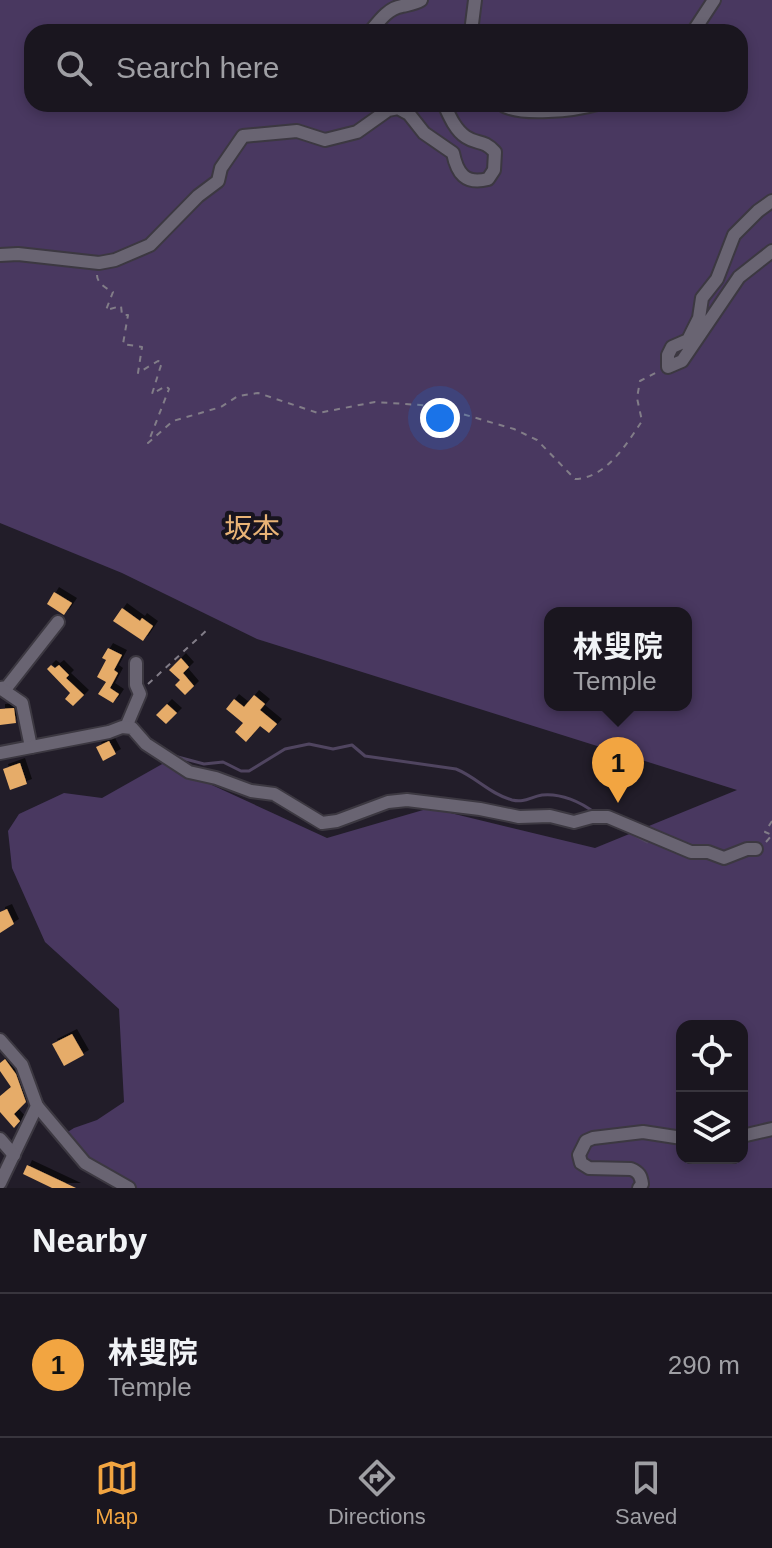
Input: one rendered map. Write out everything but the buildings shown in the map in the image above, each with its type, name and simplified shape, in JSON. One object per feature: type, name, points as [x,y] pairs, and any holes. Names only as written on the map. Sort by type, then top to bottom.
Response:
[{"type":"street","points":[[377,24],[385,14],[399,6],[412,5],[421,0]]},
{"type":"street","points":[[472,24],[475,0]]},
{"type":"street","points":[[698,24],[714,0]]},
{"type":"street","points":[[0,255],[18,254],[99,263],[115,260],[150,245],[198,196],[218,181],[221,168],[243,136],[297,131],[325,140],[357,132],[385,112]]},
{"type":"street","points":[[405,112],[424,133],[453,153],[457,171],[477,182],[488,179],[494,170],[495,152],[487,143],[466,137],[448,112]]},
{"type":"street","points":[[772,201],[734,235],[717,279],[702,298],[699,318],[688,340],[672,347],[668,367],[682,361],[739,277],[772,251]]},
{"type":"street","points":[[0,688],[7,687],[58,622]]},
{"type":"street","points":[[126,727],[140,694],[136,685],[136,663]]},
{"type":"street","points":[[0,688],[22,703],[31,747]]},
{"type":"street","points":[[0,753],[126,727],[132,728],[146,744],[189,772],[251,791],[274,794],[322,823],[337,821],[388,802],[407,800],[519,817],[550,816],[574,822],[608,817],[691,852],[708,852],[724,858],[747,849],[756,849]]},
{"type":"street","points":[[0,1040],[22,1065],[37,1106],[85,1163],[129,1188]]},
{"type":"street","points":[[0,1183],[37,1106]]},
{"type":"street","points":[[748,1135],[772,1129]]},
{"type":"street","points":[[639,1188],[642,1184],[638,1171],[589,1168],[581,1163],[579,1155],[586,1141],[643,1132],[676,1137]]},
{"type":"street","points":[[0,1139],[14,1155]]},
{"type":"path","points":[[99,263],[97,279],[113,292],[106,310],[121,306],[122,315],[128,316],[123,344],[142,347],[138,373],[160,361],[162,368],[152,394],[169,387],[167,400],[148,443],[173,421],[221,407],[249,393],[258,393],[318,413],[375,402],[435,406],[514,429],[537,440],[575,479],[588,479],[618,456],[642,421],[637,398],[640,381],[668,367]]},
{"type":"path","points":[[140,694],[151,680],[207,630]]},
{"type":"path","points":[[756,849],[761,849],[772,835],[765,832],[772,821]]},
{"type":"shaded area","points":[[0,0],[772,0],[772,1188],[137,1188],[89,1159],[63,1135],[97,1120],[124,1102],[119,1009],[45,942],[12,868],[8,831],[19,814],[64,793],[102,798],[164,763],[327,838],[430,808],[595,848],[737,790],[257,639],[122,573],[0,523]]},
{"type":"waterway","points":[[174,756],[204,764],[223,762],[241,771],[249,771],[285,749],[309,744],[333,749],[352,745],[365,756],[456,769],[512,800],[556,795],[577,802],[595,813]]},
{"type":"waterway","points":[[625,830],[647,842]]},
{"type":"place","name":"林叟院","points":[[618,803]]},
{"type":"district","name":"坂本","points":[[252,528]]}]
